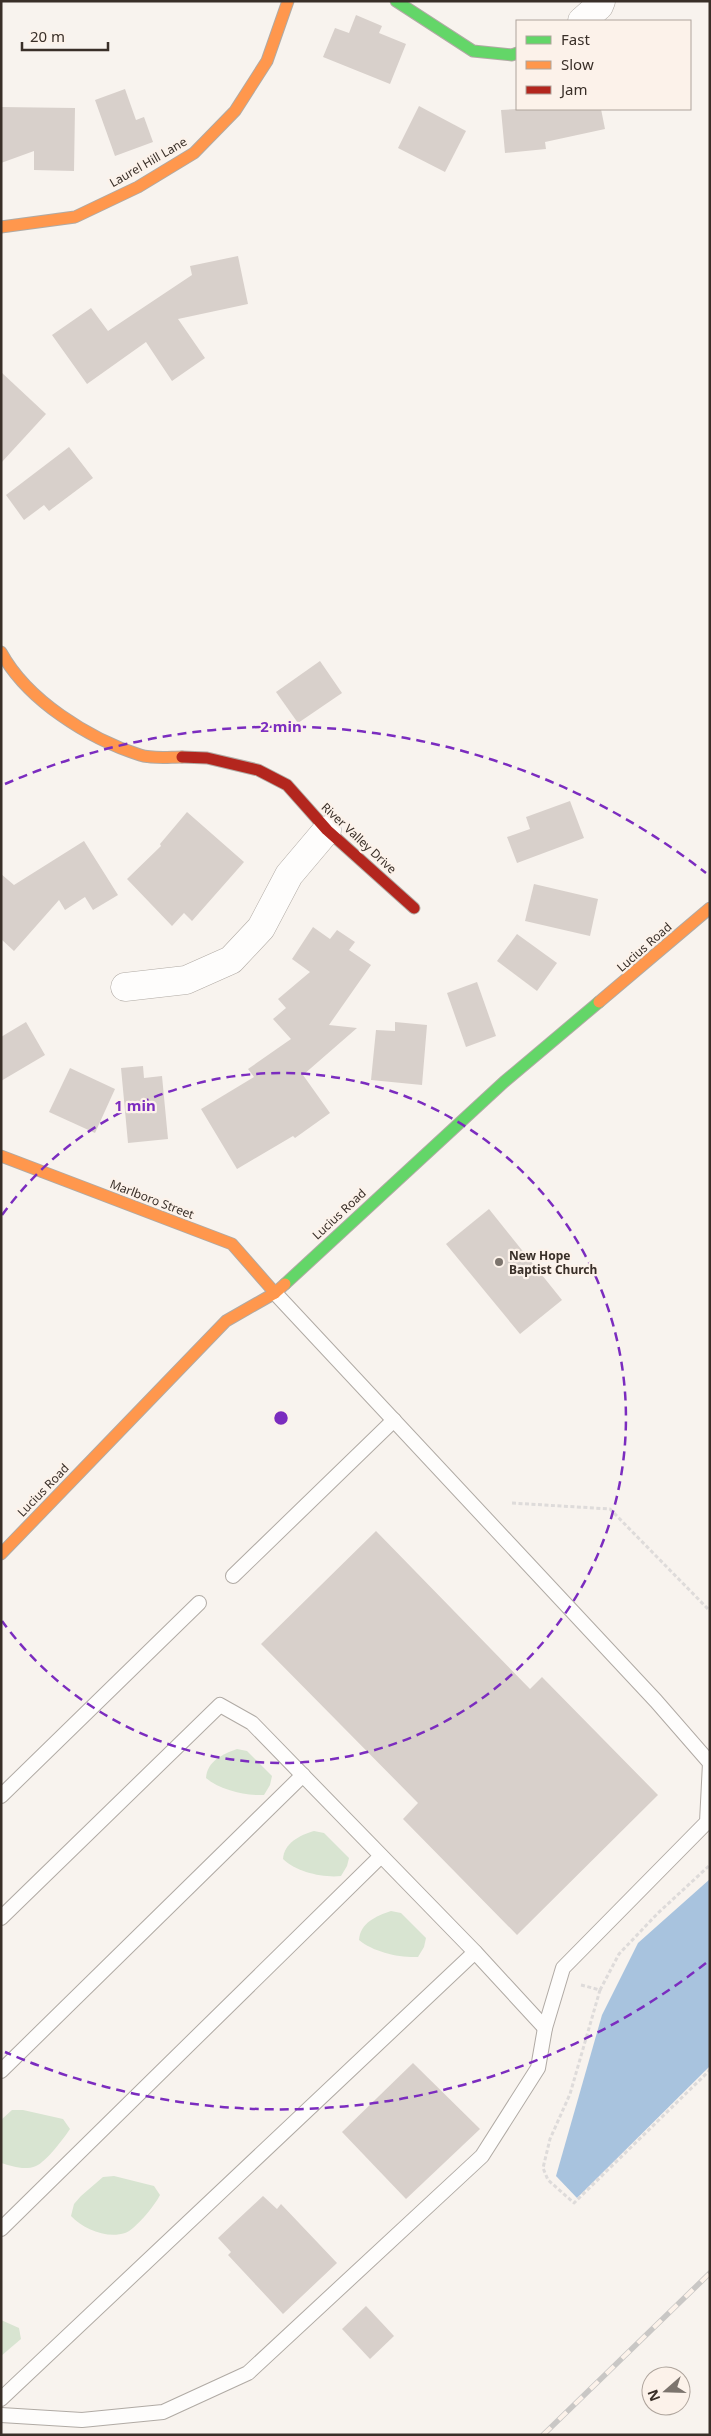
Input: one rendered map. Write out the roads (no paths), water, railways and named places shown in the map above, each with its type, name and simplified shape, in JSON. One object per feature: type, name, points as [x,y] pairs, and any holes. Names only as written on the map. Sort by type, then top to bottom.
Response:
[{"type":"street","name":"Laurel Hill Lane","points":[[1,227],[75,217],[138,187],[194,153],[235,111],[267,61],[288,1]]},
{"type":"street","points":[[396,1],[473,51],[512,55],[516,53]]},
{"type":"street","points":[[583,20],[602,1]]},
{"type":"street","name":"River Valley Drive","points":[[1,652],[9,667],[36,697],[90,734],[142,756],[207,758],[258,770],[287,785],[326,830],[414,908]]},
{"type":"street","points":[[125,987],[186,980],[231,960],[261,928],[289,875],[326,830]]},
{"type":"street","name":"Lucius Road","points":[[1,1554],[226,1321],[275,1293],[504,1082],[710,908]]},
{"type":"street","name":"Marlboro Street","points":[[1,1156],[232,1244],[275,1293]]},
{"type":"lane","points":[[1,2415],[82,2420],[163,2412],[248,2373],[482,2156],[538,2068],[545,2028],[563,1968],[707,1822],[710,1763],[656,1701],[275,1293]]},
{"type":"lane","points":[[233,1576],[394,1420]]},
{"type":"lane","points":[[1,1796],[199,1603]]},
{"type":"lane","points":[[1,1918],[220,1705],[252,1722],[475,1952],[545,2028]]},
{"type":"lane","points":[[1,2071],[303,1775]]},
{"type":"lane","points":[[1,2229],[381,1856]]},
{"type":"lane","points":[[1,2399],[475,1952]]},
{"type":"water","points":[[710,1879],[710,2066],[577,2198],[556,2176],[602,2015],[638,1943]]},
{"type":"railway","points":[[543,2435],[710,2273]]},
{"type":"place","name":"New Hope Baptist Church","points":[[499,1262]]}]
